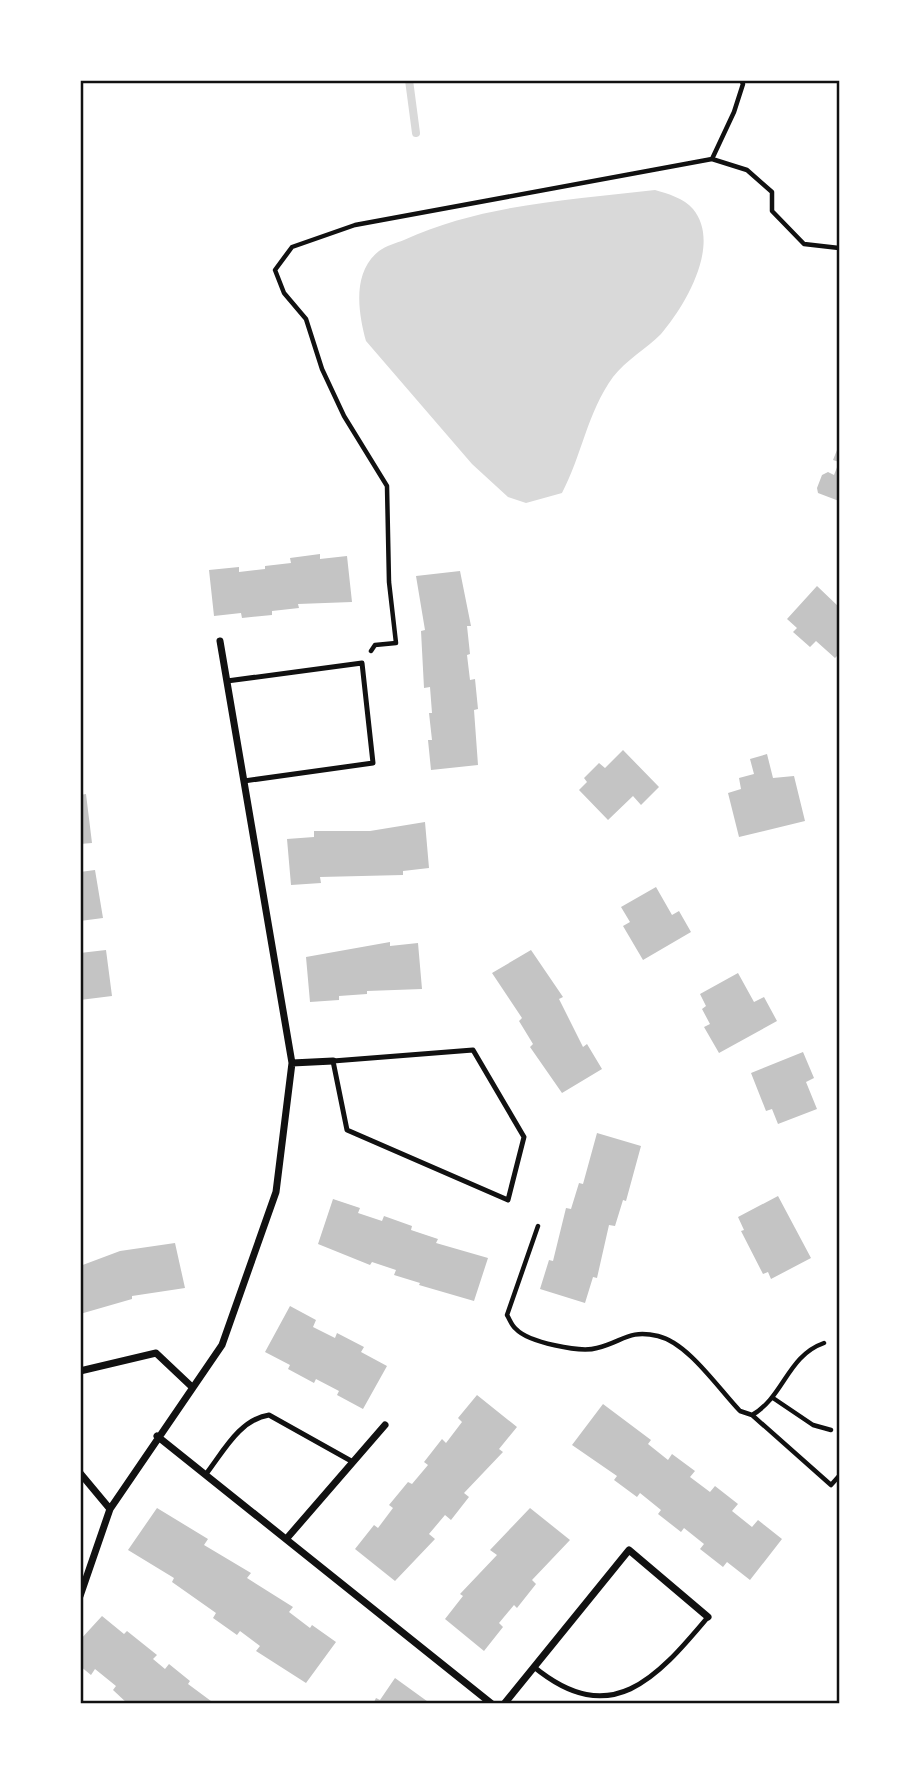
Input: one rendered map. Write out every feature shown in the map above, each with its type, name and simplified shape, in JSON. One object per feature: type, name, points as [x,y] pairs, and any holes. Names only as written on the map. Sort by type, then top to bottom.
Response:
[{"type":"street","points":[[80,1596],[110,1509],[157,1436],[222,1345],[276,1192],[292,1063],[220,641]]},
{"type":"street","points":[[292,1063],[333,1061]]},
{"type":"street","points":[[80,1371],[156,1353],[192,1387]]},
{"type":"street","points":[[288,1537],[385,1425]]},
{"type":"street","points":[[157,1436],[288,1537],[492,1703]]},
{"type":"street","points":[[80,1473],[110,1509]]},
{"type":"street","points":[[503,1703],[629,1550],[708,1618]]},
{"type":"lane","points":[[227,681],[362,663],[373,763],[244,781]]},
{"type":"lane","points":[[472,1050],[524,1137],[508,1200],[347,1130],[333,1061],[472,1050]]},
{"type":"lane","points":[[206,1474],[239,1431],[260,1417],[269,1415],[353,1462]]},
{"type":"lane","points":[[534,1667],[566,1690],[597,1696],[621,1695],[642,1685],[672,1660],[708,1618]]},
{"type":"path","points":[[712,159],[734,112],[743,84],[741,80]]},
{"type":"path","points":[[362,663],[375,645],[396,643],[389,582],[387,486],[344,416],[322,369],[306,319],[284,293],[275,270],[292,247],[355,225],[712,159],[747,170],[772,192],[772,211],[804,244],[839,248]]},
{"type":"path","points":[[538,1226],[507,1315],[516,1330],[531,1338],[582,1350],[598,1348],[630,1333],[659,1336],[679,1345],[740,1411],[752,1415],[831,1485],[839,1476]]},
{"type":"path","points":[[752,1415],[773,1398],[796,1360],[809,1348],[824,1343]]},
{"type":"path","points":[[773,1398],[813,1425],[831,1430]]},
{"type":"shaded area","points":[[655,190],[685,202],[693,209],[701,223],[704,239],[702,257],[689,291],[661,334],[618,371],[604,391],[562,493],[526,503],[508,497],[472,464],[366,341],[359,305],[364,270],[379,251],[464,218],[527,205]]},
{"type":"building","points":[[839,445],[839,462],[833,460]]},
{"type":"building","points":[[839,462],[839,501],[818,493],[817,488],[822,475],[828,472],[834,475]]},
{"type":"building","points":[[320,554],[320,559],[347,556],[352,602],[298,604],[299,608],[272,611],[272,615],[242,618],[241,613],[214,616],[209,570],[239,567],[239,572],[265,569],[265,566],[291,563],[290,558]]},
{"type":"building","points":[[460,571],[471,626],[467,626],[470,654],[467,655],[470,680],[475,679],[478,709],[474,710],[478,765],[431,770],[428,740],[432,740],[430,687],[424,688],[421,631],[425,630],[416,576]]},
{"type":"building","points":[[817,586],[839,607],[839,654],[835,658],[816,641],[810,647],[793,632],[797,628],[787,619]]},
{"type":"building","points":[[623,750],[659,787],[641,805],[633,796],[608,820],[579,790],[587,782],[584,778],[599,763],[605,768]]},
{"type":"building","points":[[767,754],[773,778],[794,776],[805,821],[739,837],[728,793],[741,789],[739,778],[754,774],[750,759]]},
{"type":"building","points":[[86,794],[92,843],[80,844],[80,795]]},
{"type":"building","points":[[425,822],[429,868],[403,871],[403,875],[320,877],[321,883],[291,885],[287,839],[314,837],[314,831],[370,831]]},
{"type":"building","points":[[95,870],[103,918],[80,921],[80,872]]},
{"type":"building","points":[[656,887],[672,915],[679,911],[691,932],[643,960],[623,926],[630,922],[621,907]]},
{"type":"building","points":[[390,942],[390,946],[418,943],[422,989],[367,991],[367,994],[339,996],[339,1000],[310,1002],[306,957]]},
{"type":"building","points":[[106,950],[112,996],[80,1000],[80,953]]},
{"type":"building","points":[[531,950],[563,997],[559,999],[583,1047],[587,1044],[602,1069],[562,1093],[530,1047],[533,1044],[519,1021],[522,1018],[492,973]]},
{"type":"building","points":[[738,973],[754,1002],[764,997],[777,1021],[719,1053],[704,1027],[710,1024],[702,1009],[706,1006],[700,994]]},
{"type":"building","points":[[803,1052],[814,1078],[806,1082],[817,1109],[778,1124],[772,1109],[766,1111],[751,1073]]},
{"type":"building","points":[[597,1133],[641,1146],[626,1201],[623,1200],[615,1226],[609,1225],[597,1278],[593,1277],[585,1303],[540,1289],[549,1260],[553,1261],[566,1208],[571,1209],[579,1183],[583,1184]]},
{"type":"building","points":[[778,1196],[811,1258],[771,1279],[768,1272],[763,1274],[741,1231],[744,1230],[738,1217]]},
{"type":"building","points":[[333,1199],[360,1208],[358,1213],[382,1221],[384,1216],[412,1226],[411,1230],[438,1239],[436,1243],[488,1258],[474,1301],[419,1285],[420,1283],[394,1275],[396,1270],[372,1262],[370,1265],[318,1244]]},
{"type":"building","points":[[175,1243],[185,1288],[132,1296],[132,1299],[80,1314],[80,1266],[120,1251]]},
{"type":"building","points":[[290,1306],[316,1320],[313,1327],[335,1338],[337,1333],[364,1347],[361,1352],[387,1366],[363,1409],[337,1395],[339,1391],[316,1379],[314,1383],[288,1369],[290,1365],[265,1352]]},
{"type":"building","points":[[477,1395],[517,1427],[499,1449],[503,1452],[464,1493],[469,1497],[451,1520],[445,1515],[429,1534],[435,1539],[395,1581],[355,1549],[374,1525],[378,1528],[393,1508],[389,1505],[408,1482],[412,1484],[428,1465],[424,1462],[442,1439],[446,1443],[462,1422],[458,1418]]},
{"type":"building","points":[[603,1404],[651,1440],[648,1444],[668,1460],[672,1454],[695,1471],[690,1477],[710,1492],[715,1486],[738,1504],[732,1511],[752,1527],[758,1520],[782,1539],[750,1580],[727,1562],[723,1567],[700,1549],[704,1544],[684,1528],[681,1532],[658,1514],[661,1510],[640,1493],[637,1497],[614,1480],[617,1476],[572,1445]]},
{"type":"building","points":[[157,1508],[208,1539],[204,1545],[251,1573],[247,1578],[293,1607],[289,1612],[310,1628],[312,1625],[336,1642],[306,1683],[256,1651],[260,1646],[240,1631],[237,1635],[213,1618],[216,1613],[172,1582],[174,1578],[128,1550]]},
{"type":"building","points":[[530,1508],[570,1540],[532,1580],[536,1584],[517,1608],[514,1605],[499,1623],[503,1627],[484,1651],[445,1619],[463,1596],[460,1594],[497,1555],[490,1550]]},
{"type":"building","points":[[102,1616],[124,1634],[127,1631],[157,1655],[153,1659],[165,1669],[169,1664],[190,1681],[188,1684],[215,1704],[128,1704],[113,1690],[116,1686],[95,1669],[91,1675],[80,1666],[80,1640]]},
{"type":"building","points":[[395,1678],[431,1704],[373,1704],[376,1698],[380,1700]]},
{"type":"waterway","points":[[409,80],[416,133]]}]
